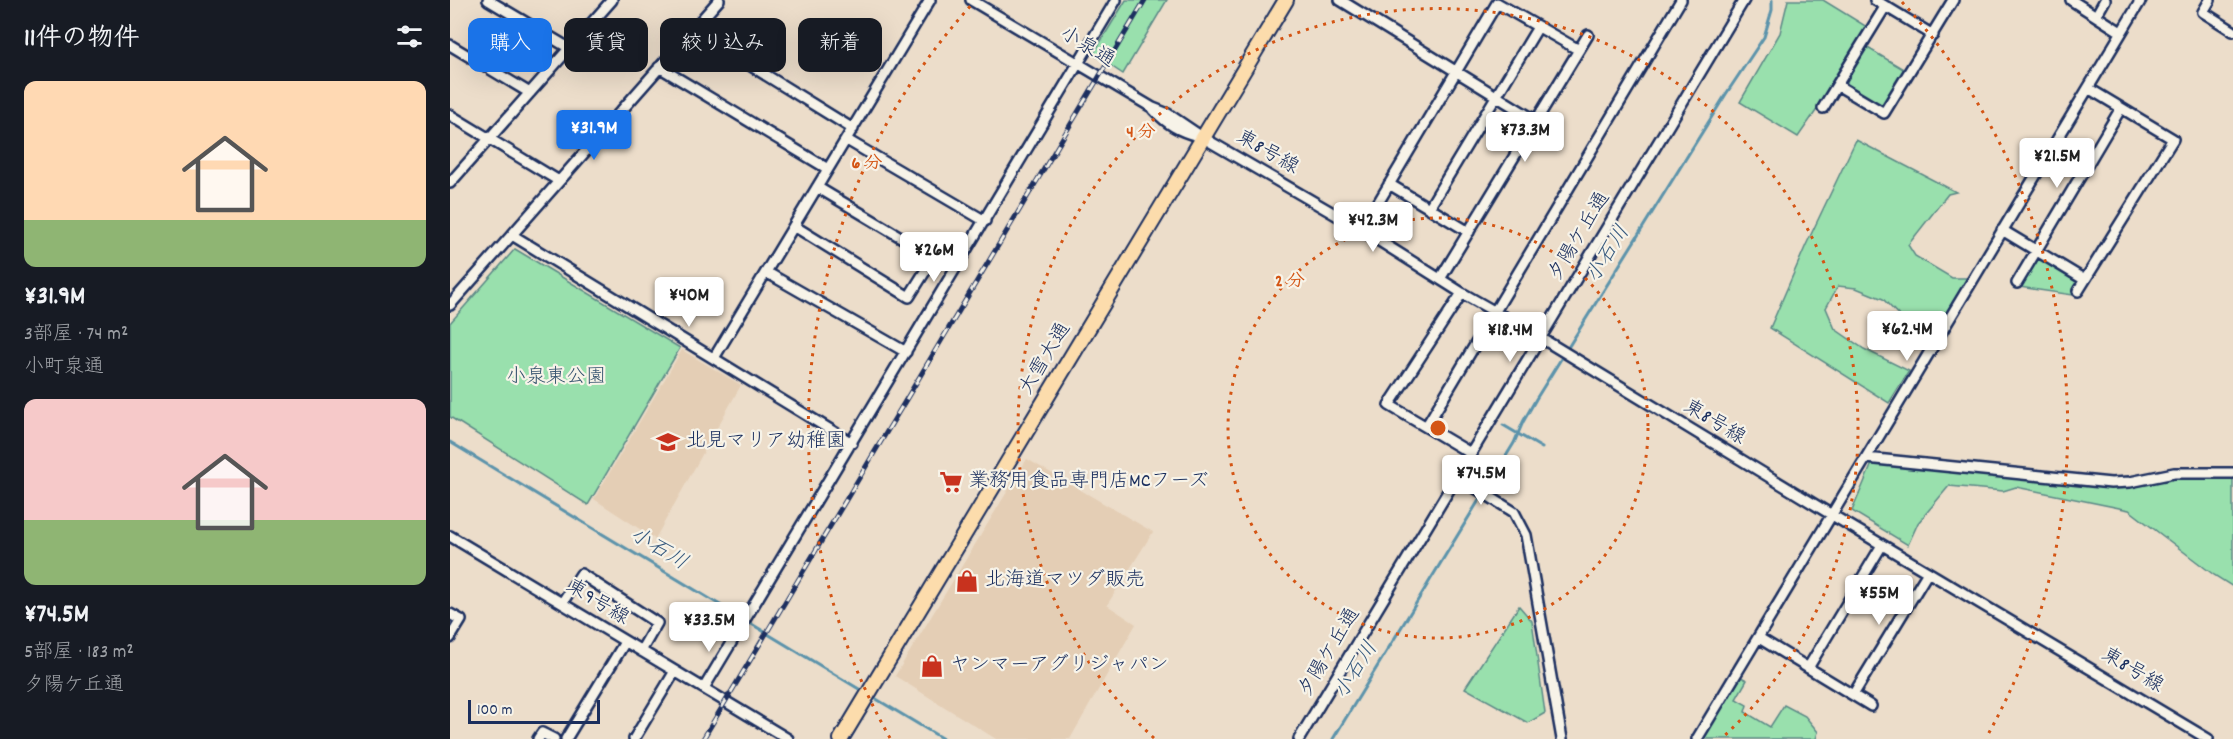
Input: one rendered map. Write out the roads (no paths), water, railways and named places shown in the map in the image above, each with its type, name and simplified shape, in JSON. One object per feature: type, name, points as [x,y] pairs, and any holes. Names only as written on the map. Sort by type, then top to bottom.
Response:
[{"type":"highway","name":"大雪大通","points":[[841,739],[1286,0]]},
{"type":"street","points":[[488,0],[564,45]]},
{"type":"street","points":[[714,358],[930,0]]},
{"type":"street","name":"小泉通","points":[[971,0],[1153,108],[1168,114],[1202,137]]},
{"type":"street","points":[[704,688],[1116,0]]},
{"type":"street","points":[[1340,0],[1535,120]]},
{"type":"street","points":[[1426,427],[1681,0]]},
{"type":"street","name":"夕陽ケ丘通","points":[[1299,739],[1744,0]]},
{"type":"street","points":[[1875,0],[1933,35]]},
{"type":"street","points":[[1837,85],[1884,113],[1953,0]]},
{"type":"street","points":[[2071,0],[2121,32]]},
{"type":"street","points":[[2096,16],[2105,0]]},
{"type":"street","points":[[1697,739],[2140,0]]},
{"type":"street","points":[[2210,0],[2203,12],[2233,31]]},
{"type":"street","points":[[703,18],[717,1]]},
{"type":"street","points":[[593,18],[606,2]]},
{"type":"street","points":[[1362,230],[1497,3],[1579,50]]},
{"type":"street","points":[[1823,108],[1885,6]]},
{"type":"street","points":[[1429,208],[1538,27]]},
{"type":"street","points":[[1440,279],[1588,35]]},
{"type":"street","points":[[450,45],[530,93]]},
{"type":"street","points":[[450,183],[564,54]]},
{"type":"street","points":[[450,305],[659,67],[828,169]]},
{"type":"street","points":[[761,72],[853,129]]},
{"type":"street","points":[[2078,291],[2173,139],[2088,88]]},
{"type":"street","points":[[2017,283],[2121,108]]},
{"type":"street","points":[[450,116],[559,181]]},
{"type":"street","name":"東8号線","points":[[1202,137],[1362,230],[1462,293],[2208,739]]},
{"type":"street","points":[[847,140],[985,221]]},
{"type":"street","points":[[1389,184],[1469,232]]},
{"type":"street","points":[[794,226],[909,297],[934,257],[817,187]]},
{"type":"street","points":[[2002,230],[2085,280]]},
{"type":"street","points":[[512,235],[852,443]]},
{"type":"street","points":[[766,272],[906,352]]},
{"type":"street","points":[[1462,293],[1389,405],[1472,454]]},
{"type":"street","points":[[1866,458],[2110,483],[2130,482],[2174,473],[2233,473]]},
{"type":"street","points":[[1458,477],[1514,512],[1526,535],[1562,739]]},
{"type":"street","name":"東9号線","points":[[450,536],[788,739]]},
{"type":"street","points":[[1808,668],[1882,545]]},
{"type":"street","points":[[1853,694],[1928,572]]},
{"type":"street","points":[[562,603],[581,574],[657,623],[641,651]]},
{"type":"street","points":[[450,614],[461,620],[450,638]]},
{"type":"street","points":[[1759,638],[1871,706]]},
{"type":"street","points":[[566,739],[625,642]]},
{"type":"street","points":[[634,739],[675,671]]},
{"type":"street","points":[[538,739],[542,733],[554,739]]},
{"type":"waterway","name":"小石川","points":[[1333,739],[1514,443],[1536,399],[1764,37],[1772,10],[1772,0]]},
{"type":"waterway","points":[[1503,425],[1542,448]]},
{"type":"waterway","name":"小石川","points":[[450,442],[864,692]]},
{"type":"waterway","name":"小石川","points":[[873,697],[943,739]]},
{"type":"railway","points":[[703,739],[1145,0]]},
{"type":"place","name":"北見マリア幼稚園","points":[[668,442]]},
{"type":"place","name":"業務用食品専門店MCフーズ","points":[[951,482]]},
{"type":"place","name":"北海道マツダ販売","points":[[967,581]]},
{"type":"place","name":"ヤンマーアグリジャパン","points":[[932,666]]},
{"type":"park label","name":"小泉東公園","points":[[556,378]]}]
